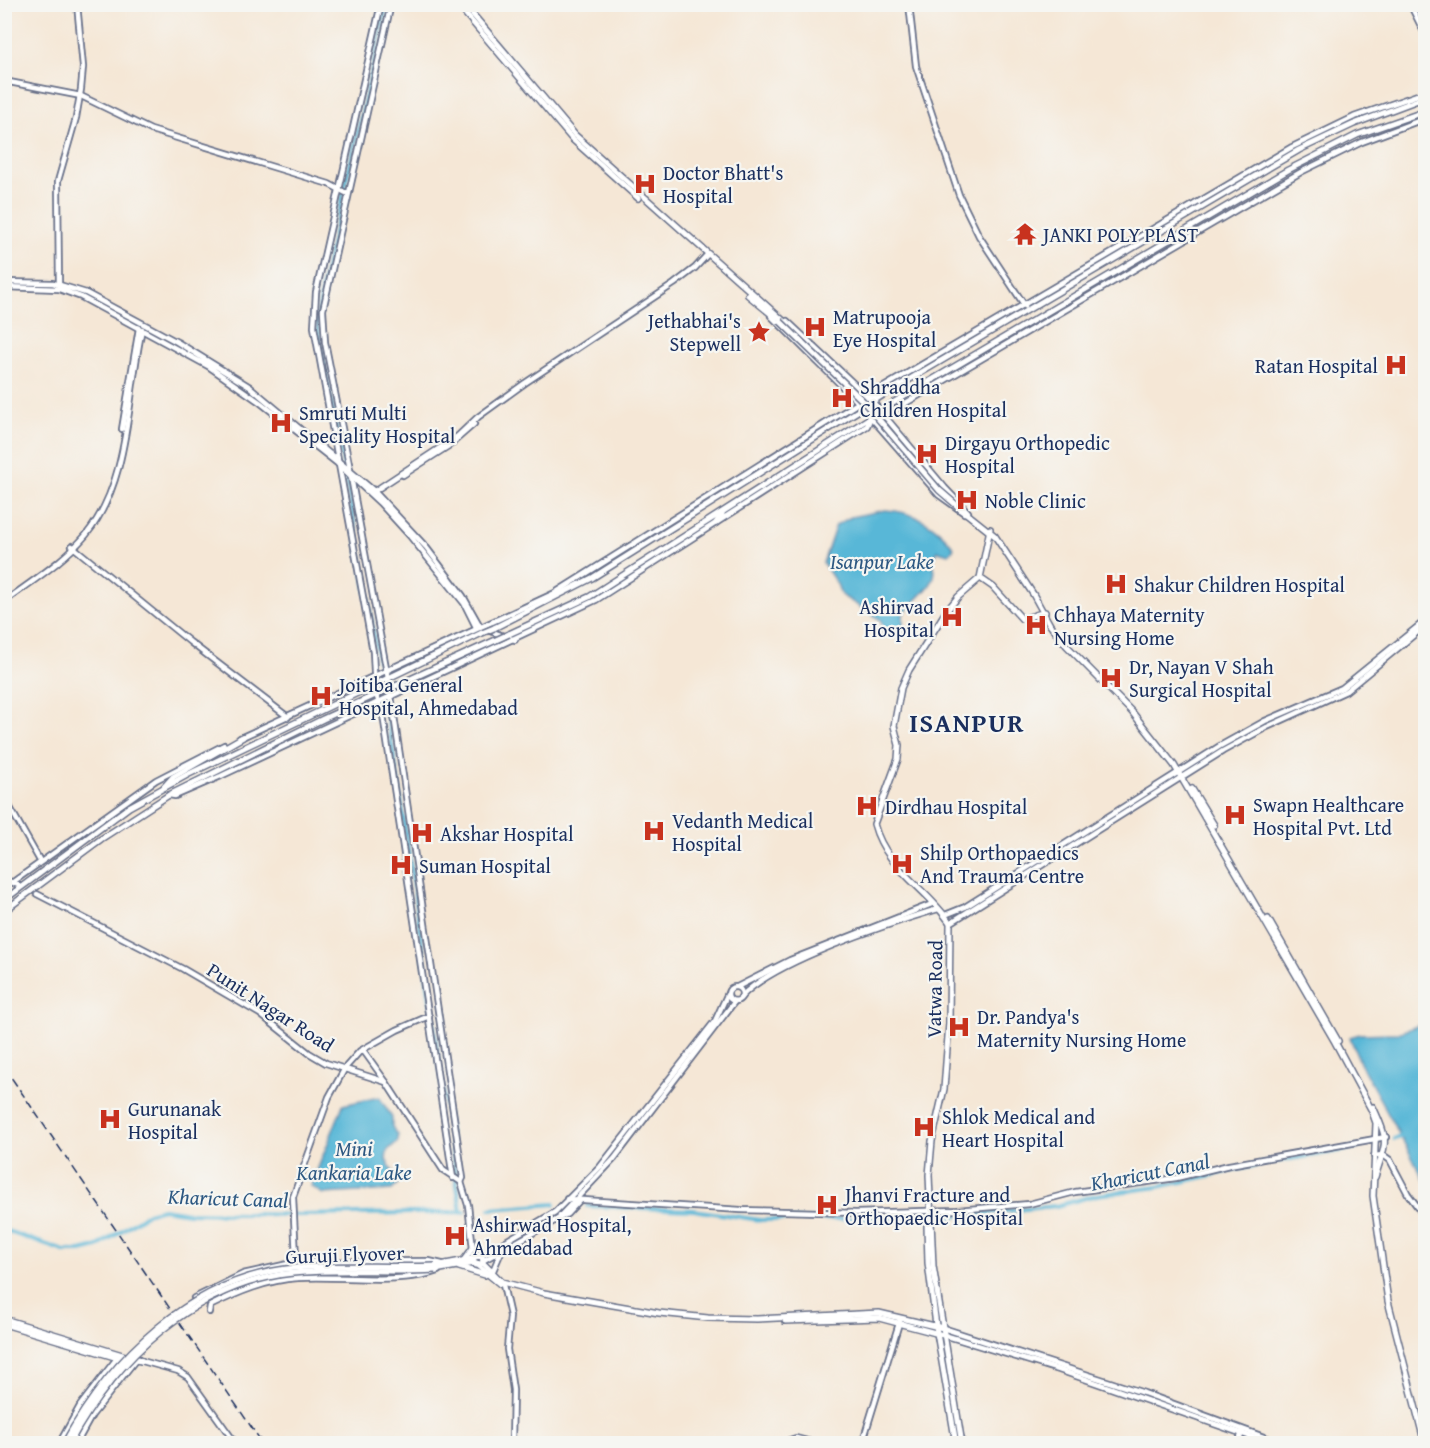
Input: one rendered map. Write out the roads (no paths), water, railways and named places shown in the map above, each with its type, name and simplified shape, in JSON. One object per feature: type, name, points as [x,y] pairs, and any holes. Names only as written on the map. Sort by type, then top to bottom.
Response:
[{"type":"main road","points":[[457,4],[572,139],[796,332],[865,399],[941,489],[965,511]]},
{"type":"main road","points":[[464,4],[575,135],[762,307],[781,320],[863,401],[939,490],[990,530],[1067,646],[1147,729],[1181,774],[1338,1040],[1383,1126],[1386,1137],[1375,1178],[1384,1261],[1390,1300],[1425,1434]]},
{"type":"main road","points":[[4,900],[129,807],[480,628],[494,628],[592,579],[862,407],[1026,307],[1315,139],[1356,120],[1425,98]]},
{"type":"main road","points":[[4,911],[101,839],[169,795],[323,719],[378,698],[600,590],[725,510],[752,497],[873,419],[1260,187],[1330,147],[1425,111]]},
{"type":"main road","points":[[716,523],[725,510]]},
{"type":"main road","points":[[990,530],[980,578],[993,587],[1022,619],[1044,613]]},
{"type":"main road","name":"Vatwa Road","points":[[962,1443],[940,1334],[930,1221],[929,1174],[932,1141],[944,1089],[949,1023],[950,923],[945,915],[900,871],[877,835],[874,824],[898,759],[899,745],[894,726],[901,688],[909,670],[945,613],[958,597],[980,578]]},
{"type":"main road","points":[[592,579],[600,590]]},
{"type":"main road","points":[[164,788],[173,777],[243,737]]},
{"type":"main road","points":[[1181,774],[1361,1091],[1376,1123],[1373,1196],[1388,1301],[1425,1443]]},
{"type":"main road","points":[[473,1246],[461,1264],[502,1282],[544,1293],[708,1318],[757,1319],[879,1313],[940,1334]]},
{"type":"main road","points":[[478,1259],[503,1285],[615,1308],[708,1321],[865,1318],[900,1320],[940,1327]]},
{"type":"main road","name":"Guruji Flyover","points":[[69,1443],[88,1412],[127,1361],[144,1343],[197,1306],[219,1295],[242,1285],[293,1273],[435,1268],[478,1259]]},
{"type":"main road","name":"Guruji Flyover","points":[[64,1443],[84,1409],[123,1358],[141,1340],[195,1303],[217,1291],[241,1280],[293,1269],[435,1268]]},
{"type":"main road","points":[[4,1319],[120,1356]]},
{"type":"main road","points":[[4,1324],[138,1360]]},
{"type":"main road","name":"Vatwa Road","points":[[943,1350],[956,1443]]},
{"type":"street","points":[[59,287],[58,181],[81,96],[83,67],[77,4]]},
{"type":"street","points":[[381,4],[316,292],[314,318],[337,463],[373,652],[375,680],[419,949],[453,1178]]},
{"type":"street","points":[[391,4],[325,294],[323,326],[390,692],[463,1178],[461,1182],[468,1205],[473,1246],[478,1259]]},
{"type":"street","points":[[480,628],[555,593],[866,396],[1026,307],[979,236],[959,195],[915,66],[909,4]]},
{"type":"street","points":[[1410,4],[1425,36]]},
{"type":"street","points":[[4,81],[81,96],[151,130],[329,183],[348,194]]},
{"type":"street","points":[[1356,120],[1425,92]]},
{"type":"street","points":[[1069,302],[1350,147],[1425,118]]},
{"type":"street","points":[[1330,147],[1350,147]]},
{"type":"street","points":[[1260,187],[1265,193]]},
{"type":"street","points":[[1238,201],[1242,207]]},
{"type":"street","points":[[1210,218],[1214,224]]},
{"type":"street","points":[[373,493],[458,436],[531,381],[691,271],[705,255]]},
{"type":"street","points":[[4,282],[59,287],[141,326],[250,387],[336,457],[350,473]]},
{"type":"street","points":[[4,287],[59,287]]},
{"type":"street","points":[[317,292],[325,294]]},
{"type":"street","points":[[762,307],[858,402],[939,495],[965,511]]},
{"type":"street","points":[[781,320],[796,327],[872,401],[965,511]]},
{"type":"street","points":[[141,326],[248,393],[350,473],[373,493],[441,573],[480,628],[515,640]]},
{"type":"street","points":[[4,601],[72,547],[94,517],[113,475],[141,326]]},
{"type":"street","points":[[882,414],[892,411],[1005,340]]},
{"type":"street","points":[[872,401],[877,391]]},
{"type":"street","points":[[390,692],[515,640],[596,600],[716,523],[752,497],[867,426],[873,419]]},
{"type":"street","points":[[72,547],[189,642],[288,717]]},
{"type":"street","points":[[950,923],[1265,721],[1342,688],[1425,620]]},
{"type":"street","points":[[945,915],[965,907],[1181,774],[1267,727],[1346,691],[1425,626]]},
{"type":"street","points":[[4,879],[16,884],[40,861],[156,780],[243,737],[375,680]]},
{"type":"street","points":[[4,796],[40,861]]},
{"type":"street","name":"Punit Nagar Road","points":[[37,894],[176,965],[260,1014],[309,1053],[326,1063],[386,1082]]},
{"type":"street","points":[[478,1259],[551,1215],[606,1161],[715,1021],[729,989],[790,960],[932,904]]},
{"type":"street","points":[[478,1259],[502,1250],[560,1216],[577,1200],[614,1159],[735,1001],[761,979],[792,963],[938,909]]},
{"type":"street","points":[[419,949],[427,948]]},
{"type":"street","points":[[737,987],[742,992],[741,997]]},
{"type":"street","points":[[728,995],[735,1001]]},
{"type":"street","points":[[297,1278],[293,1197],[329,1097],[345,1068],[363,1050],[400,1028],[429,1016]]},
{"type":"street","points":[[363,1050],[442,1170],[461,1182]]},
{"type":"street","points":[[567,1199],[741,1210],[856,1213],[930,1211],[1029,1204],[1076,1192],[1176,1178],[1229,1165],[1375,1137],[1386,1137]]},
{"type":"street","points":[[1374,1156],[1383,1155],[1390,1160],[1408,1194],[1425,1218]]},
{"type":"street","points":[[551,1215],[560,1216]]},
{"type":"street","points":[[492,1276],[502,1250]]},
{"type":"street","points":[[194,1298],[243,1274],[297,1262],[429,1261],[446,1266]]},
{"type":"street","points":[[209,1312],[210,1306],[246,1289],[297,1278],[412,1276],[446,1266]]},
{"type":"street","points":[[503,1285],[510,1316],[507,1349],[513,1390],[512,1443]]},
{"type":"street","points":[[862,1443],[900,1320]]},
{"type":"street","points":[[940,1327],[1283,1443]]},
{"type":"street","points":[[940,1334],[1068,1373],[1272,1443]]},
{"type":"street","points":[[59,1443],[80,1406],[120,1356]]},
{"type":"street","points":[[76,1443],[92,1415],[138,1360],[178,1371],[188,1377],[236,1443]]},
{"type":"street","points":[[1238,1443],[1244,1428]]},
{"type":"street","points":[[778,1443],[796,1438],[819,1443]]},
{"type":"water","name":"Isanpur Lake","points":[[885,510],[915,516],[933,526],[954,548],[949,554],[938,551],[932,562],[935,569],[931,583],[903,614],[903,634],[890,630],[883,633],[881,620],[841,595],[837,584],[823,563],[836,525],[851,517]]},
{"type":"water","points":[[1425,1023],[1425,1181],[1360,1063],[1350,1037],[1360,1034],[1398,1033]]},
{"type":"water","name":"Mini Kankaria Lake","points":[[379,1097],[392,1117],[392,1127],[398,1135],[398,1141],[387,1151],[386,1160],[399,1182],[392,1190],[323,1194],[311,1186],[343,1105]]},
{"type":"waterway","points":[[387,4],[322,285],[317,324],[364,575],[401,800],[461,1212]]},
{"type":"waterway","name":"Kharicut Canal","points":[[1394,1139],[1404,1136]]},
{"type":"waterway","name":"Kharicut Canal","points":[[947,1217],[1056,1206],[1096,1195],[1158,1187],[1267,1163],[1357,1148]]},
{"type":"waterway","name":"Kharicut Canal","points":[[490,1209],[555,1204]]},
{"type":"waterway","name":"Kharicut Canal","points":[[587,1206],[694,1210],[760,1220],[912,1218]]},
{"type":"waterway","name":"Kharicut Canal","points":[[4,1230],[64,1251],[81,1251],[97,1247],[148,1213],[163,1209],[189,1213],[301,1215],[465,1212]]},
{"type":"railway","points":[[4,1067],[263,1444]]},
{"type":"place","name":"Doctor Bhatt's Hospital","points":[[645,184]]},
{"type":"place","name":"JANKI POLY PLAST","points":[[1025,234]]},
{"type":"place","name":"Matrupooja Eye Hospital","points":[[815,327]]},
{"type":"place","name":"Jethabhai's Stepwell","points":[[759,332]]},
{"type":"place","name":"Ratan Hospital","points":[[1396,365]]},
{"type":"place","name":"Shraddha Children Hospital","points":[[842,398]]},
{"type":"place","name":"Smruti Multi Speciality Hospital","points":[[281,423]]},
{"type":"place","name":"Dirgayu Orthopedic Hospital","points":[[927,454]]},
{"type":"place","name":"Noble Clinic","points":[[967,500]]},
{"type":"place","name":"Shakur Children Hospital","points":[[1116,584]]},
{"type":"place","name":"Ashirvad Hospital","points":[[952,617]]},
{"type":"place","name":"Chhaya Maternity Nursing Home","points":[[1036,625]]},
{"type":"place","name":"Dr, Nayan V Shah Surgical Hospital","points":[[1111,678]]},
{"type":"place","name":"Joitiba General Hospital, Ahmedabad","points":[[321,696]]},
{"type":"place","name":"Dirdhau Hospital","points":[[867,806]]},
{"type":"place","name":"Swapn Healthcare Hospital Pvt. Ltd","points":[[1235,815]]},
{"type":"place","name":"Vedanth Medical Hospital","points":[[654,831]]},
{"type":"place","name":"Akshar Hospital","points":[[422,833]]},
{"type":"place","name":"Shilp Orthopaedics And Trauma Centre","points":[[902,864]]},
{"type":"place","name":"Suman Hospital","points":[[401,865]]},
{"type":"place","name":"Dr. Pandya's Maternity Nursing Home","points":[[959,1027]]},
{"type":"place","name":"Gurunanak Hospital","points":[[110,1119]]},
{"type":"place","name":"Shlok Medical and Heart Hospital","points":[[924,1127]]},
{"type":"place","name":"Jhanvi Fracture and Orthopaedic Hospital","points":[[827,1205]]},
{"type":"place","name":"Ashirwad Hospital, Ahmedabad","points":[[455,1236]]},
{"type":"district","name":"ISANPUR","points":[[967,722]]}]
